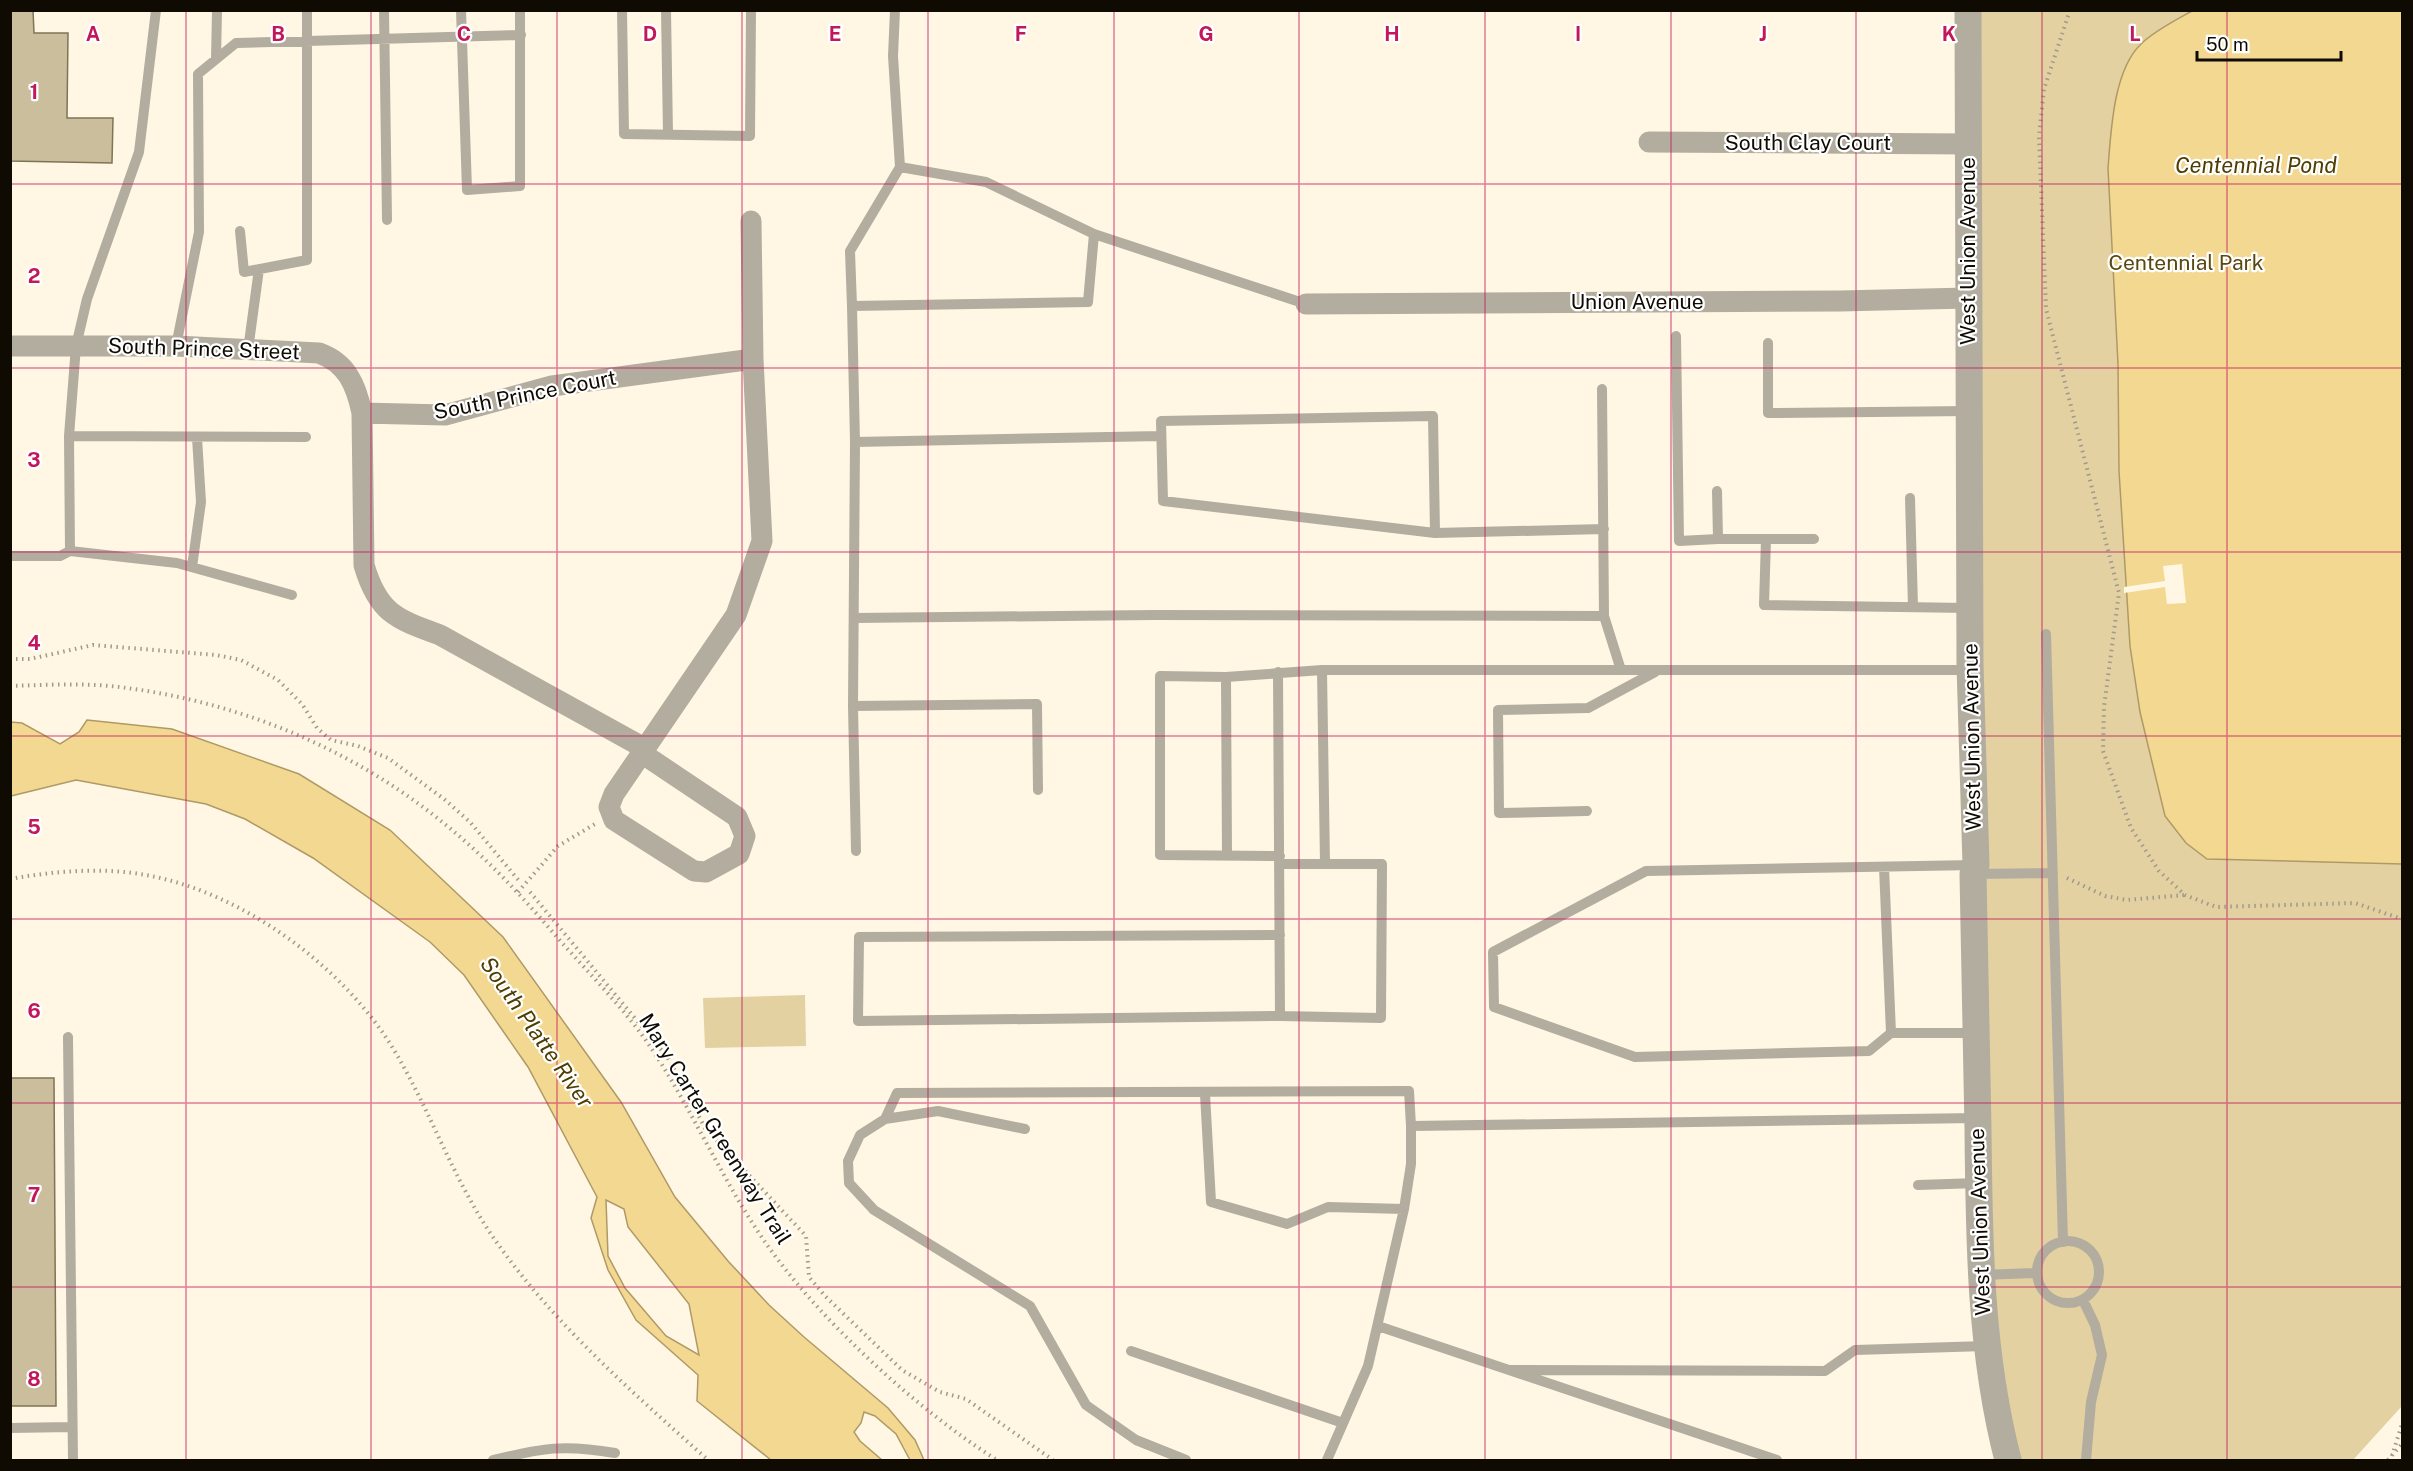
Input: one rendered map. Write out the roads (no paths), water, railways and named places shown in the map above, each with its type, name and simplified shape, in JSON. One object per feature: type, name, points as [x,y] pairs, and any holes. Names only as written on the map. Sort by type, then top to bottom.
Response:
[{"type":"street","name":"West Union Avenue","points":[[1968,10],[1970,670],[1978,1183],[1986,1346],[1998,1422],[2008,1461]]},
{"type":"street","name":"South Clay Court","points":[[1649,142],[1967,144]]},
{"type":"street","points":[[362,412],[364,565],[369,584],[384,609],[404,622],[440,635],[644,752],[737,817],[745,836],[739,854],[706,872],[694,871],[614,820],[609,807],[614,794],[644,752],[736,615],[762,541],[753,359],[751,221]]},
{"type":"street","name":"Union Avenue","points":[[1306,304],[1839,301],[1968,298]]},
{"type":"street","name":"South Prince Street","points":[[10,346],[176,346],[319,353],[331,358],[349,375],[357,389],[362,412]]},
{"type":"street","name":"South Prince Court","points":[[362,412],[445,415],[552,386],[753,359]]},
{"type":"lane","points":[[70,551],[69,436],[76,346],[87,300],[139,152],[156,10]]},
{"type":"lane","points":[[216,59],[217,10]]},
{"type":"lane","points":[[240,231],[244,272],[307,260],[307,10]]},
{"type":"lane","points":[[384,10],[387,220]]},
{"type":"lane","points":[[461,10],[467,190],[520,186],[520,10]]},
{"type":"lane","points":[[622,10],[624,134],[750,136],[751,10]]},
{"type":"lane","points":[[666,10],[668,135]]},
{"type":"lane","points":[[856,851],[853,706],[855,442],[850,251],[900,167],[894,56],[895,10]]},
{"type":"lane","points":[[176,346],[199,232],[198,74],[236,43],[521,35]]},
{"type":"lane","points":[[900,167],[986,182],[1094,234],[1306,304]]},
{"type":"lane","points":[[852,306],[1088,302],[1094,234]]},
{"type":"lane","points":[[248,350],[259,269]]},
{"type":"lane","points":[[1676,336],[1679,541],[1814,539]]},
{"type":"lane","points":[[1768,343],[1768,413],[1969,411]]},
{"type":"lane","points":[[1602,389],[1604,616],[1622,670]]},
{"type":"lane","points":[[1435,534],[1433,416],[1161,421],[1162,501],[1435,534],[1604,529]]},
{"type":"lane","points":[[69,436],[306,437]]},
{"type":"lane","points":[[855,442],[1161,436]]},
{"type":"lane","points":[[192,567],[201,502],[197,438]]},
{"type":"lane","points":[[1717,491],[1718,539]]},
{"type":"lane","points":[[1910,498],[1913,607]]},
{"type":"lane","points":[[1766,539],[1764,606],[1970,608]]},
{"type":"lane","points":[[10,556],[60,556],[70,551],[177,563],[292,595]]},
{"type":"lane","points":[[854,618],[1154,615],[1604,616]]},
{"type":"lane","points":[[2046,634],[2063,1242]]},
{"type":"lane","points":[[1280,935],[859,937],[858,1021],[1280,1016],[1381,1018],[1382,864],[1325,864],[1227,856],[1160,855],[1160,676],[1226,676],[1322,670],[1970,670]]},
{"type":"lane","points":[[1322,670],[1325,864]]},
{"type":"lane","points":[[1587,811],[1499,813],[1498,710],[1588,708],[1658,670]]},
{"type":"lane","points":[[1278,672],[1280,1016]]},
{"type":"lane","points":[[1226,676],[1227,856]]},
{"type":"lane","points":[[853,706],[1037,704],[1038,790]]},
{"type":"lane","points":[[1976,1033],[1891,1033],[1869,1051],[1635,1057],[1494,1007],[1492,952],[1646,871],[1884,867],[2053,873]]},
{"type":"lane","points":[[1884,867],[1891,1033]]},
{"type":"lane","points":[[68,1037],[73,1461]]},
{"type":"lane","points":[[885,1119],[897,1093],[1205,1094],[1410,1091],[1411,1164],[1404,1209],[1378,1326],[1368,1366],[1327,1461]]},
{"type":"lane","points":[[1205,1094],[1211,1202],[1287,1224],[1328,1207],[1404,1209]]},
{"type":"lane","points":[[1025,1129],[938,1111],[885,1119],[860,1135],[848,1161],[849,1183],[874,1210],[1030,1306],[1086,1405],[1136,1440],[1186,1461]]},
{"type":"lane","points":[[1411,1126],[1977,1118]]},
{"type":"lane","points":[[1918,1185],[1978,1183]]},
{"type":"lane","points":[[2063,1242],[2076,1242],[2087,1248],[2095,1257],[2099,1269],[2098,1281],[2092,1292],[2083,1300],[2064,1303],[2047,1296],[2040,1286],[2037,1273],[2044,1252],[2063,1242]]},
{"type":"lane","points":[[1981,1275],[2037,1273]]},
{"type":"lane","points":[[2083,1300],[2095,1325],[2102,1355],[2091,1402],[2086,1461]]},
{"type":"lane","points":[[1378,1326],[1777,1461]]},
{"type":"lane","points":[[1509,1370],[1825,1371],[1855,1350],[1986,1346]]},
{"type":"lane","points":[[1131,1351],[1343,1423]]},
{"type":"lane","points":[[10,1428],[72,1427]]},
{"type":"lane","points":[[493,1461],[543,1447],[580,1447],[615,1453]]},
{"type":"water","name":"Centennial Pond","points":[[2192,11],[2402,11],[2402,864],[2207,859],[2186,843],[2165,816],[2140,712],[2130,646],[2119,471],[2118,364],[2108,168],[2115,103],[2124,70],[2141,44],[2165,26]]},
{"type":"water","name":"South Platte River","points":[[87,720],[172,729],[299,774],[390,830],[503,937],[621,1102],[675,1197],[728,1261],[769,1305],[888,1408],[915,1440],[924,1460],[910,1460],[896,1434],[875,1416],[864,1412],[861,1423],[854,1432],[860,1441],[882,1460],[771,1460],[697,1401],[698,1375],[636,1320],[608,1270],[591,1218],[597,1197],[528,1067],[464,975],[430,942],[313,858],[245,819],[206,804],[76,780],[11,796],[11,722],[22,723],[60,744],[79,732]],"holes":[[[606,1200],[624,1209],[628,1227],[689,1304],[699,1355],[666,1336],[625,1288],[608,1256]]]},
{"type":"park label","name":"Centennial Park","points":[[2186,263]]}]
